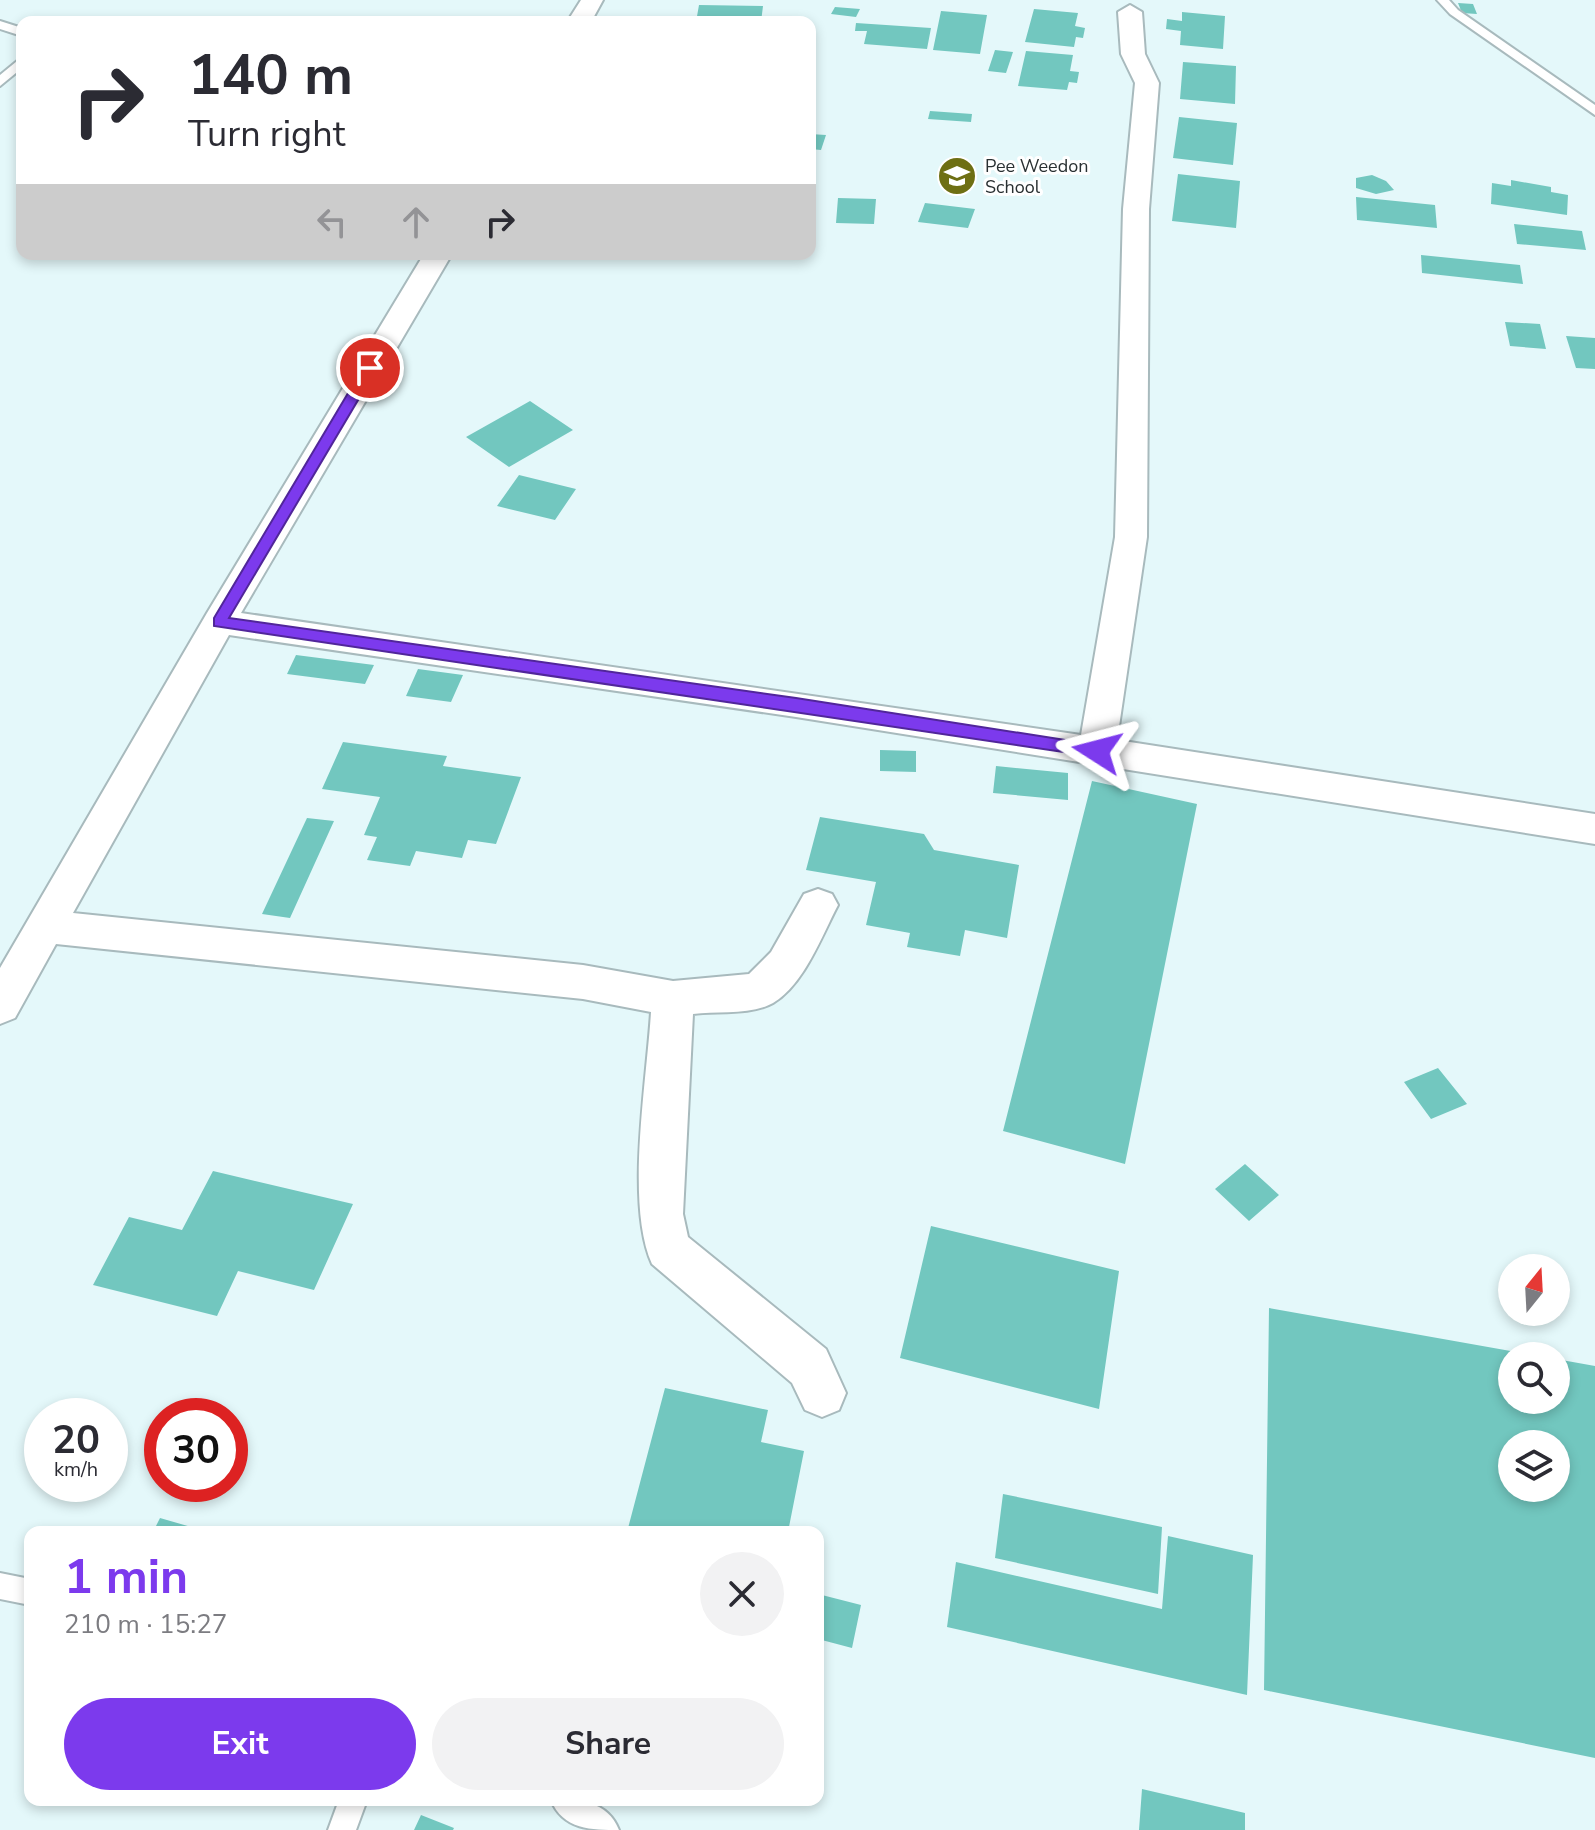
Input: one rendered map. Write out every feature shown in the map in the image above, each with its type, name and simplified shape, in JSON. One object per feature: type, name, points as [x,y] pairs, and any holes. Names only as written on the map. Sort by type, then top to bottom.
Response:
[{"type":"street","points":[[1097,751],[1131,537],[1136,209],[1147,83],[1133,54],[1130,12]]},
{"type":"street","points":[[0,1006],[219,622],[434,260]]},
{"type":"street","points":[[219,622],[796,704],[1595,829]]},
{"type":"street","points":[[46,927],[583,982],[673,998],[760,990],[785,964],[818,905]]},
{"type":"street","points":[[673,998],[660,1214],[668,1249],[809,1366],[822,1393]]},
{"type":"lane","points":[[1443,0],[1454,12],[1595,111]]},
{"type":"lane","points":[[0,82],[16,67]]},
{"type":"lane","points":[[0,1586],[24,1591]]},
{"type":"lane","points":[[342,1830],[351,1806]]},
{"type":"lane","points":[[573,1806],[605,1830]]},
{"type":"building","points":[[1458,3],[1473,4],[1477,14],[1462,13]]},
{"type":"building","points":[[699,5],[763,6],[762,16],[697,16]]},
{"type":"building","points":[[835,7],[860,9],[856,17],[831,14]]},
{"type":"building","points":[[1034,9],[1078,13],[1075,26],[1085,28],[1083,38],[1076,37],[1074,47],[1025,42]]},
{"type":"building","points":[[941,11],[987,15],[980,54],[933,50]]},
{"type":"building","points":[[1182,12],[1225,16],[1223,49],[1180,45],[1181,31],[1166,29],[1167,19],[1182,21]]},
{"type":"building","points":[[856,23],[931,28],[927,49],[864,44],[867,31],[855,31]]},
{"type":"building","points":[[995,50],[1013,52],[1006,73],[988,71]]},
{"type":"building","points":[[1026,51],[1073,55],[1070,71],[1079,72],[1077,83],[1069,82],[1067,90],[1018,86]]},
{"type":"building","points":[[1183,62],[1236,66],[1235,104],[1180,99]]},
{"type":"building","points":[[930,111],[972,114],[971,122],[928,119]]},
{"type":"building","points":[[1179,117],[1237,123],[1233,165],[1173,158]]},
{"type":"building","points":[[816,134],[826,135],[821,150],[816,150]]},
{"type":"building","points":[[1178,174],[1240,181],[1236,228],[1172,221]]},
{"type":"building","points":[[1372,175],[1386,181],[1394,190],[1376,194],[1356,188],[1356,178]]},
{"type":"building","points":[[1511,180],[1551,187],[1551,192],[1568,195],[1567,215],[1491,204],[1492,183],[1511,186]]},
{"type":"building","points":[[1356,197],[1435,205],[1437,228],[1357,220]]},
{"type":"building","points":[[838,198],[876,199],[874,224],[836,223]]},
{"type":"building","points":[[925,203],[975,209],[968,228],[918,222]]},
{"type":"building","points":[[1514,224],[1582,231],[1586,250],[1517,244]]},
{"type":"building","points":[[1421,255],[1520,265],[1523,284],[1422,273]]},
{"type":"building","points":[[1505,322],[1540,324],[1546,349],[1510,346]]},
{"type":"building","points":[[1566,336],[1595,338],[1595,369],[1576,368]]},
{"type":"building","points":[[530,401],[573,430],[509,467],[466,437]]},
{"type":"building","points":[[519,475],[576,489],[555,520],[497,506]]},
{"type":"building","points":[[296,655],[374,665],[365,684],[287,674]]},
{"type":"building","points":[[418,669],[463,675],[451,702],[406,696]]},
{"type":"building","points":[[343,742],[447,756],[443,766],[521,777],[496,844],[468,840],[462,858],[416,851],[410,866],[367,860],[377,837],[364,835],[380,797],[322,789]]},
{"type":"building","points":[[880,750],[916,751],[916,772],[880,771]]},
{"type":"building","points":[[996,766],[1068,773],[1068,800],[993,793]]},
{"type":"building","points":[[1092,781],[1197,804],[1125,1164],[1003,1131]]},
{"type":"building","points":[[820,817],[924,834],[934,850],[1019,865],[1007,938],[965,930],[960,956],[907,947],[910,933],[866,925],[876,882],[806,870]]},
{"type":"building","points":[[307,818],[334,821],[290,918],[262,914]]},
{"type":"building","points":[[1438,1068],[1467,1104],[1431,1119],[1404,1082]]},
{"type":"building","points":[[1245,1164],[1279,1195],[1249,1221],[1215,1189]]},
{"type":"building","points":[[213,1171],[353,1204],[314,1290],[238,1271],[217,1316],[93,1285],[129,1217],[182,1230]]},
{"type":"building","points":[[931,1226],[1119,1271],[1099,1409],[900,1358]]},
{"type":"building","points":[[1269,1308],[1498,1349],[1498,1414],[1570,1414],[1570,1362],[1595,1366],[1595,1758],[1264,1690]]},
{"type":"building","points":[[665,1388],[768,1410],[761,1442],[804,1451],[789,1526],[629,1526]]},
{"type":"building","points":[[1003,1494],[1162,1527],[1158,1594],[995,1558]]},
{"type":"building","points":[[160,1518],[188,1526],[156,1526]]},
{"type":"building","points":[[1168,1536],[1253,1555],[1247,1695],[947,1627],[956,1562],[1162,1609]]},
{"type":"building","points":[[824,1596],[861,1605],[852,1648],[824,1641]]},
{"type":"building","points":[[1142,1789],[1245,1813],[1245,1830],[1139,1830]]},
{"type":"building","points":[[421,1815],[454,1828],[414,1830]]},
{"type":"place","name":"Pee Weedon School","points":[[957,176]]},
{"type":"route","points":[[370,368],[219,622],[796,704],[1097,751]]}]
